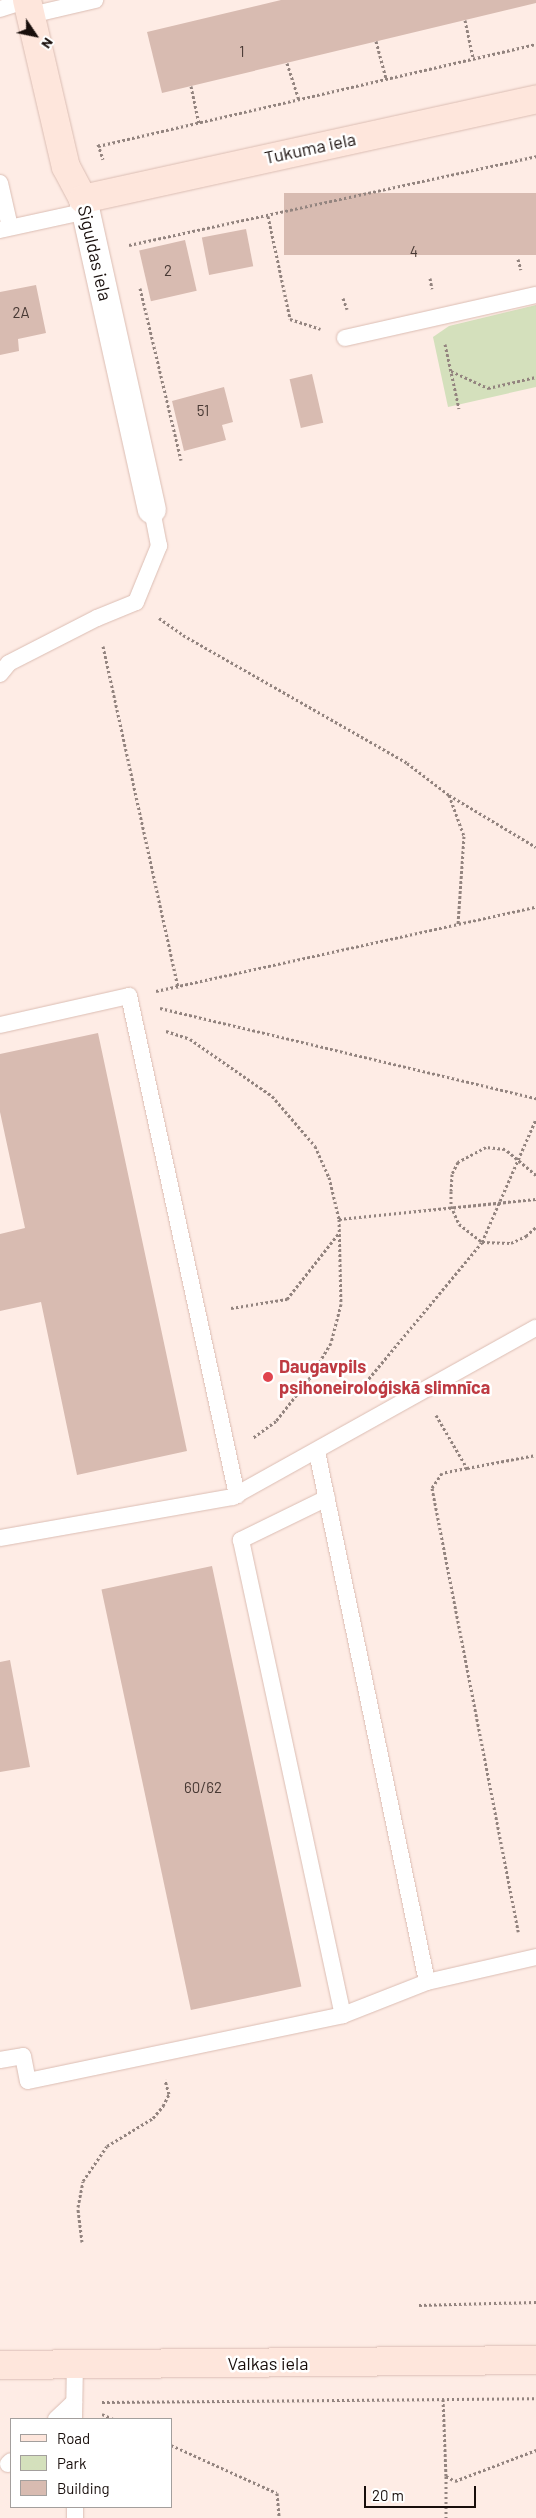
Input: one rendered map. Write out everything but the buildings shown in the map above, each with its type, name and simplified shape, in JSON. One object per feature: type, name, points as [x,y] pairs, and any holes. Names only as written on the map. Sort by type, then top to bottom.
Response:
[{"type":"street","name":"Siguldas iela","points":[[28,5],[66,167],[85,205],[152,509]]},
{"type":"street","name":"Tukuma iela","points":[[85,205],[116,190],[536,99]]},
{"type":"street","name":"Valkas iela","points":[[0,2365],[75,2362],[298,2364],[536,2360]]},
{"type":"lane","points":[[0,9],[95,0]]},
{"type":"lane","points":[[0,183],[5,228],[85,205]]},
{"type":"lane","points":[[345,338],[536,295]]},
{"type":"lane","points":[[0,674],[9,664],[97,618],[136,602],[159,546],[152,509]]},
{"type":"lane","points":[[0,1025],[129,998],[237,1496]]},
{"type":"lane","points":[[0,1538],[237,1496],[536,1328]]},
{"type":"lane","points":[[317,1452],[427,1982]]},
{"type":"lane","points":[[327,1498],[241,1540],[343,2015]]},
{"type":"lane","points":[[0,2060],[23,2056],[28,2081],[159,2056],[343,2015],[427,1982],[530,1958]]},
{"type":"lane","points":[[74,2418],[75,2362]]},
{"type":"lane","points":[[57,2418],[74,2402]]},
{"type":"path","points":[[464,20],[473,58]]},
{"type":"path","points":[[376,41],[386,79]]},
{"type":"path","points":[[98,146],[536,44]]},
{"type":"path","points":[[287,63],[299,100]]},
{"type":"path","points":[[191,86],[200,123]]},
{"type":"path","points":[[96,137],[116,190],[132,254]]},
{"type":"path","points":[[130,245],[536,156]]},
{"type":"path","points":[[268,216],[290,320],[345,338]]},
{"type":"path","points":[[138,282],[181,460]]},
{"type":"path","points":[[439,316],[458,409]]},
{"type":"path","points":[[450,371],[488,388],[536,377]]},
{"type":"path","points":[[136,602],[183,635],[407,763],[448,795],[536,847]]},
{"type":"path","points":[[97,618],[178,988]]},
{"type":"path","points":[[448,795],[464,836],[458,925]]},
{"type":"path","points":[[129,998],[536,907]]},
{"type":"path","points":[[129,998],[536,1098]]},
{"type":"path","points":[[134,1021],[190,1038],[272,1096],[315,1146],[329,1177],[339,1219],[341,1304],[331,1343],[310,1379],[276,1421],[260,1435],[245,1442]]},
{"type":"path","points":[[351,1401],[482,1242],[502,1202],[536,1119]]},
{"type":"path","points":[[536,1175],[505,1149],[486,1147],[469,1153],[458,1162],[452,1174],[451,1206],[459,1224],[482,1242],[511,1243],[526,1236],[536,1227]]},
{"type":"path","points":[[339,1219],[451,1206],[536,1199]]},
{"type":"path","points":[[231,1308],[287,1299],[340,1232]]},
{"type":"path","points":[[436,1415],[467,1468]]},
{"type":"path","points":[[530,1958],[432,1488],[442,1473],[536,1455]]},
{"type":"path","points":[[82,2242],[78,2207],[83,2181],[94,2161],[107,2146],[153,2118],[169,2094],[159,2056]]},
{"type":"path","points":[[419,2305],[536,2302]]},
{"type":"path","points":[[443,2398],[446,2518]]},
{"type":"path","points":[[74,2402],[299,2402],[443,2398],[536,2398]]},
{"type":"path","points":[[172,2446],[278,2493],[279,2518]]},
{"type":"path","points":[[446,2476],[455,2481],[536,2450]]},
{"type":"green space","points":[[536,305],[536,387],[448,407],[433,337],[449,326]]},
{"type":"place","name":"Daugavpils psihoneiroloģiskā slimnīca","points":[[268,1377]]}]
